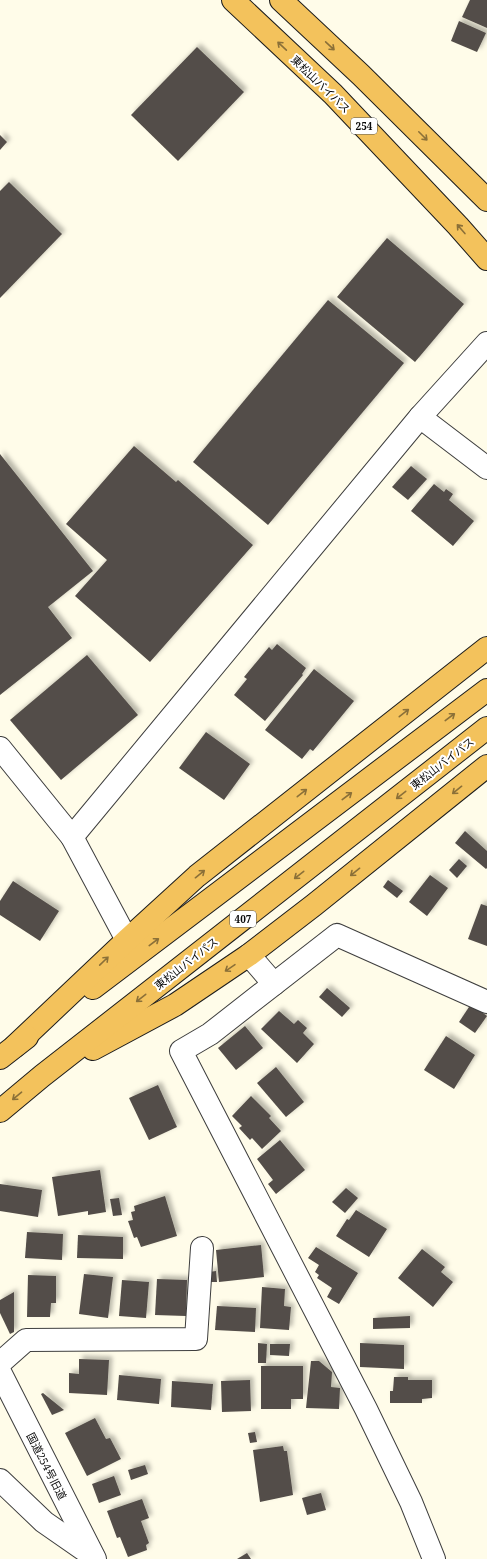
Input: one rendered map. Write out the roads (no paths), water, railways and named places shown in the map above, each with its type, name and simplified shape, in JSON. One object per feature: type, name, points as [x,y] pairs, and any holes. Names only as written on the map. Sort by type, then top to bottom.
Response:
[{"type":"highway","name":"東松山バイパス","points":[[233,0],[333,94],[458,226],[487,259]]},
{"type":"highway","points":[[281,0],[361,75],[487,200]]},
{"type":"highway","points":[[8,1052],[126,940],[197,876],[487,648]]},
{"type":"highway","points":[[8,1052],[487,690]]},
{"type":"highway","name":"東松山バイパス","points":[[0,1111],[42,1076],[487,728]]},
{"type":"highway","points":[[42,1076],[175,1005],[249,955],[487,766]]},
{"type":"street","points":[[72,837],[420,417],[487,343]]},
{"type":"street","points":[[420,417],[487,468]]},
{"type":"street","points":[[0,748],[72,837],[126,940]]},
{"type":"street","points":[[434,1559],[411,1502],[366,1408],[181,1051],[210,1034],[337,935],[487,1002]]},
{"type":"street","points":[[249,955],[274,984]]},
{"type":"street","points":[[0,1362],[26,1340],[196,1339],[202,1248]]},
{"type":"street","name":"国道254号旧道","points":[[0,1372],[94,1557]]},
{"type":"street","points":[[0,1480],[44,1522],[94,1557]]}]
